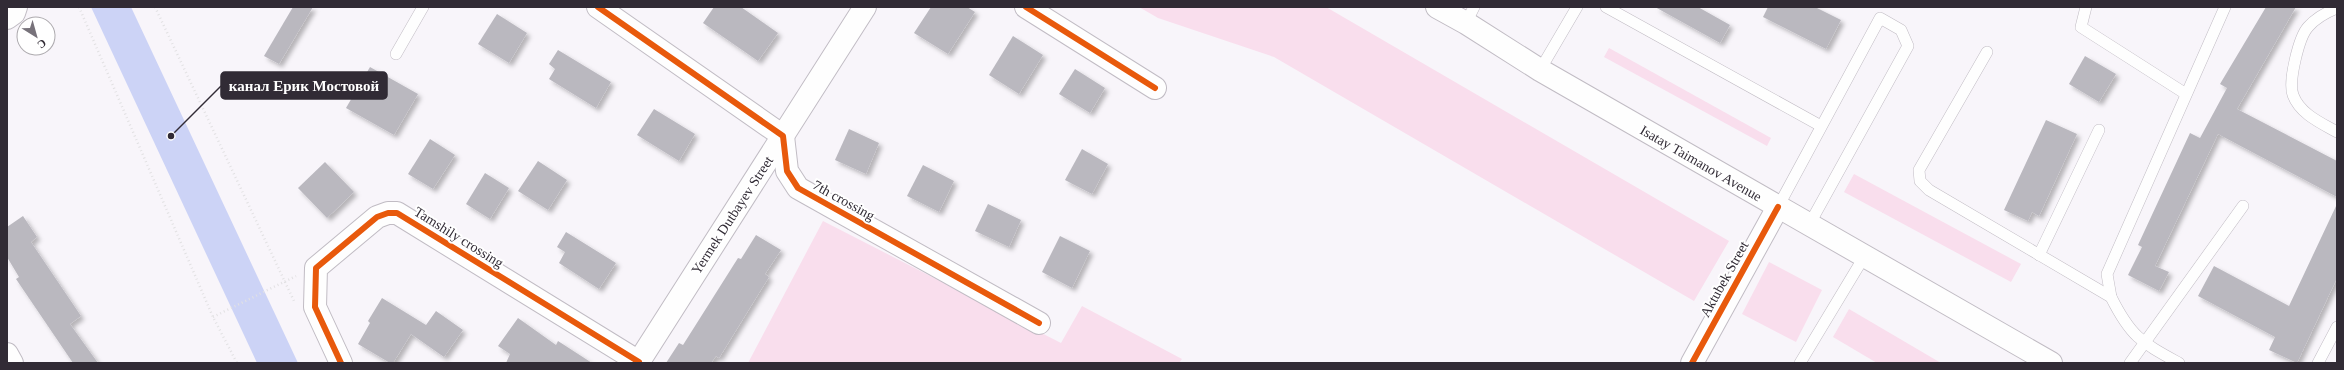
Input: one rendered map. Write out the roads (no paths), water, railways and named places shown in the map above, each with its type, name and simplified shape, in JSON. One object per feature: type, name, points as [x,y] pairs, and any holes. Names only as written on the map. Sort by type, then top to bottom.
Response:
[{"type":"street","points":[[7,18],[14,13],[16,7]]},
{"type":"street","points":[[598,7],[783,136]]},
{"type":"street","name":"Yermek Dutbayev Street","points":[[638,362],[865,7]]},
{"type":"street","points":[[1026,7],[1155,88]]},
{"type":"street","name":"Isatay Taimanov Avenue","points":[[1437,7],[1470,15],[1540,70],[2051,363]]},
{"type":"street","name":"7th crossing","points":[[783,136],[787,171],[798,188],[1039,324]]},
{"type":"street","name":"Aktubek Street","points":[[1692,363],[1778,207]]},
{"type":"street","name":"Tamshily crossing","points":[[341,363],[315,307],[316,268],[378,217],[388,213],[397,213],[638,362]]},
{"type":"street","points":[[7,354],[12,363]]},
{"type":"lane","points":[[396,54],[423,7]]},
{"type":"lane","points":[[1540,70],[1577,7]]},
{"type":"lane","points":[[1606,7],[1821,126]]},
{"type":"lane","points":[[2086,7],[2081,27],[2186,94]]},
{"type":"lane","points":[[2179,363],[2144,344],[2124,323],[2111,297],[2107,274],[2225,7]]},
{"type":"lane","points":[[2337,8],[2307,28],[2291,72],[2293,94],[2301,107],[2311,118],[2337,132]]},
{"type":"lane","points":[[1778,207],[1880,18],[1901,30],[1908,46],[1809,225]]},
{"type":"lane","points":[[1987,52],[1920,170],[1920,181],[1929,190],[2111,297]]},
{"type":"lane","points":[[2039,255],[2099,130]]},
{"type":"lane","points":[[2130,363],[2243,206]]},
{"type":"lane","points":[[1800,363],[1864,257]]},
{"type":"lane","points":[[2318,363],[2337,327]]},
{"type":"water","points":[[91,7],[131,7],[298,363],[257,363]]},
{"type":"place","name":"канал Ерик Мостовой","points":[[171,136]]}]
